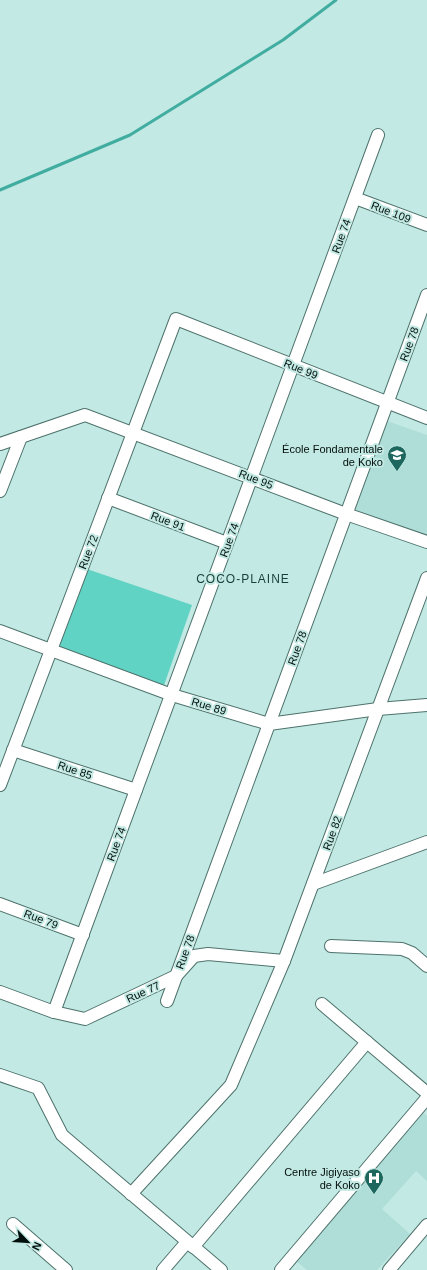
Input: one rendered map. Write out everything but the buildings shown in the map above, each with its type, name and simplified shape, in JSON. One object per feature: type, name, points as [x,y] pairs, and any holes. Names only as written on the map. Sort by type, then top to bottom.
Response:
[{"type":"street","name":"Rue 74","points":[[54,1012],[378,135]]},
{"type":"street","name":"Rue 109","points":[[355,198],[427,225]]},
{"type":"street","name":"Rue 78","points":[[167,1001],[427,295]]},
{"type":"street","name":"Rue 99","points":[[176,319],[427,418]]},
{"type":"street","name":"Rue 72","points":[[1,779],[176,319]]},
{"type":"street","name":"Rue 95","points":[[21,437],[85,415],[346,514],[427,542]]},
{"type":"street","points":[[0,444],[21,437]]},
{"type":"street","points":[[0,491],[21,437]]},
{"type":"street","name":"Rue 91","points":[[108,498],[227,543]]},
{"type":"street","name":"Rue 82","points":[[131,1194],[231,1085],[284,961],[427,578]]},
{"type":"street","name":"Rue 89","points":[[0,631],[172,695],[269,724],[378,709],[427,705]]},
{"type":"street","name":"Rue 85","points":[[13,750],[136,790]]},
{"type":"street","points":[[313,884],[427,842]]},
{"type":"street","name":"Rue 79","points":[[0,904],[83,935]]},
{"type":"street","points":[[331,946],[402,949],[412,953],[427,966]]},
{"type":"street","name":"Rue 77","points":[[0,992],[54,1012],[85,1019],[176,976],[194,956],[208,954],[284,961]]},
{"type":"street","points":[[322,1004],[427,1093]]},
{"type":"street","points":[[163,1270],[190,1244],[367,1042]]},
{"type":"street","points":[[0,1075],[38,1088],[62,1135],[221,1270]]},
{"type":"street","points":[[281,1270],[427,1098]]},
{"type":"street","points":[[13,1224],[66,1270]]},
{"type":"street","points":[[389,1270],[427,1225]]},
{"type":"shaded area","name":"École Fondamentale de Koko","points":[[387,421],[427,435],[427,537],[353,509]]},
{"type":"shaded area","name":"Centre Jigiyaso de Koko","points":[[424,1113],[427,1116],[427,1181],[416,1171],[382,1209],[410,1234],[377,1270],[307,1270],[296,1261]]},
{"type":"green space","points":[[84,568],[192,605],[162,691],[55,654]]},
{"type":"waterway","points":[[0,190],[130,135],[283,40],[336,0]]},
{"type":"place","name":"École Fondamentale de Koko","points":[[397,472]]},
{"type":"place","name":"Centre Jigiyaso de Koko","points":[[374,1195]]},
{"type":"district","name":"COCO-PLAINE","points":[[243,579]]}]
